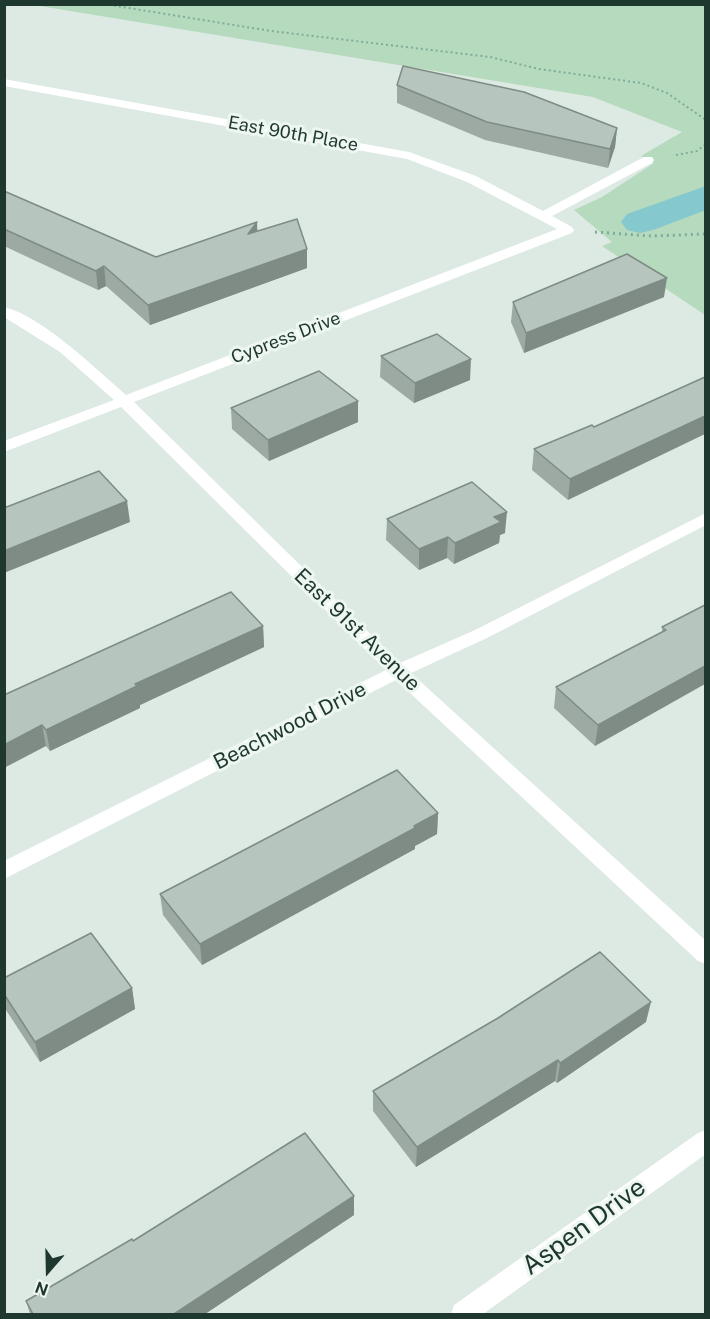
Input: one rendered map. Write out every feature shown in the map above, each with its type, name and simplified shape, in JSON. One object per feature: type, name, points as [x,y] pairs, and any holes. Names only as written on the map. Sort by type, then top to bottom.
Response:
[{"type":"street","name":"East 90th Place","points":[[4,82],[338,141],[409,156],[494,188],[567,230]]},
{"type":"street","points":[[543,216],[648,160]]},
{"type":"street","name":"Cypress Drive","points":[[4,447],[567,230]]},
{"type":"street","name":"East 91st Avenue","points":[[4,311],[65,349],[123,400],[398,670],[705,955]]},
{"type":"street","name":"Beachwood Drive","points":[[4,871],[398,670],[481,634],[705,518]]},
{"type":"street","name":"Aspen Drive","points":[[463,1314],[705,1140]]},
{"type":"path","points":[[104,4],[271,31],[490,57],[549,71],[657,86],[705,120]]},
{"type":"path","points":[[567,230],[651,236],[705,234]]},
{"type":"green space","points":[[34,5],[705,5],[705,315],[602,246],[612,242],[574,210],[602,197],[654,163],[641,156],[682,132],[593,97]]},
{"type":"building","points":[[403,66],[524,92],[617,128],[610,149],[487,122],[397,85]]},
{"type":"building","points":[[4,191],[156,257],[257,222],[248,234],[297,219],[307,249],[148,305],[104,266],[96,271],[4,229]]},
{"type":"building","points":[[627,254],[667,278],[526,333],[513,302]]},
{"type":"building","points":[[437,334],[471,359],[415,383],[381,356]]},
{"type":"building","points":[[319,371],[358,401],[268,440],[231,408]]},
{"type":"building","points":[[705,377],[705,416],[570,479],[534,449],[592,425],[594,427]]},
{"type":"building","points":[[99,471],[127,501],[4,551],[4,508]]},
{"type":"building","points":[[472,482],[507,512],[494,517],[501,522],[455,543],[448,537],[419,549],[387,519]]},
{"type":"building","points":[[231,592],[263,626],[135,684],[137,686],[46,730],[42,725],[4,745],[4,695]]},
{"type":"building","points":[[705,605],[705,666],[598,725],[556,687],[666,630],[662,627]]},
{"type":"building","points":[[397,770],[438,813],[414,826],[415,828],[200,944],[160,894]]},
{"type":"building","points":[[91,933],[132,988],[35,1042],[4,994],[4,978]]},
{"type":"building","points":[[600,952],[651,1002],[560,1063],[558,1060],[417,1147],[373,1091],[498,1018]]},
{"type":"building","points":[[305,1133],[354,1196],[174,1314],[33,1314],[26,1301],[132,1239],[133,1241]]},
{"type":"waterway","points":[[640,222],[706,197]]}]
